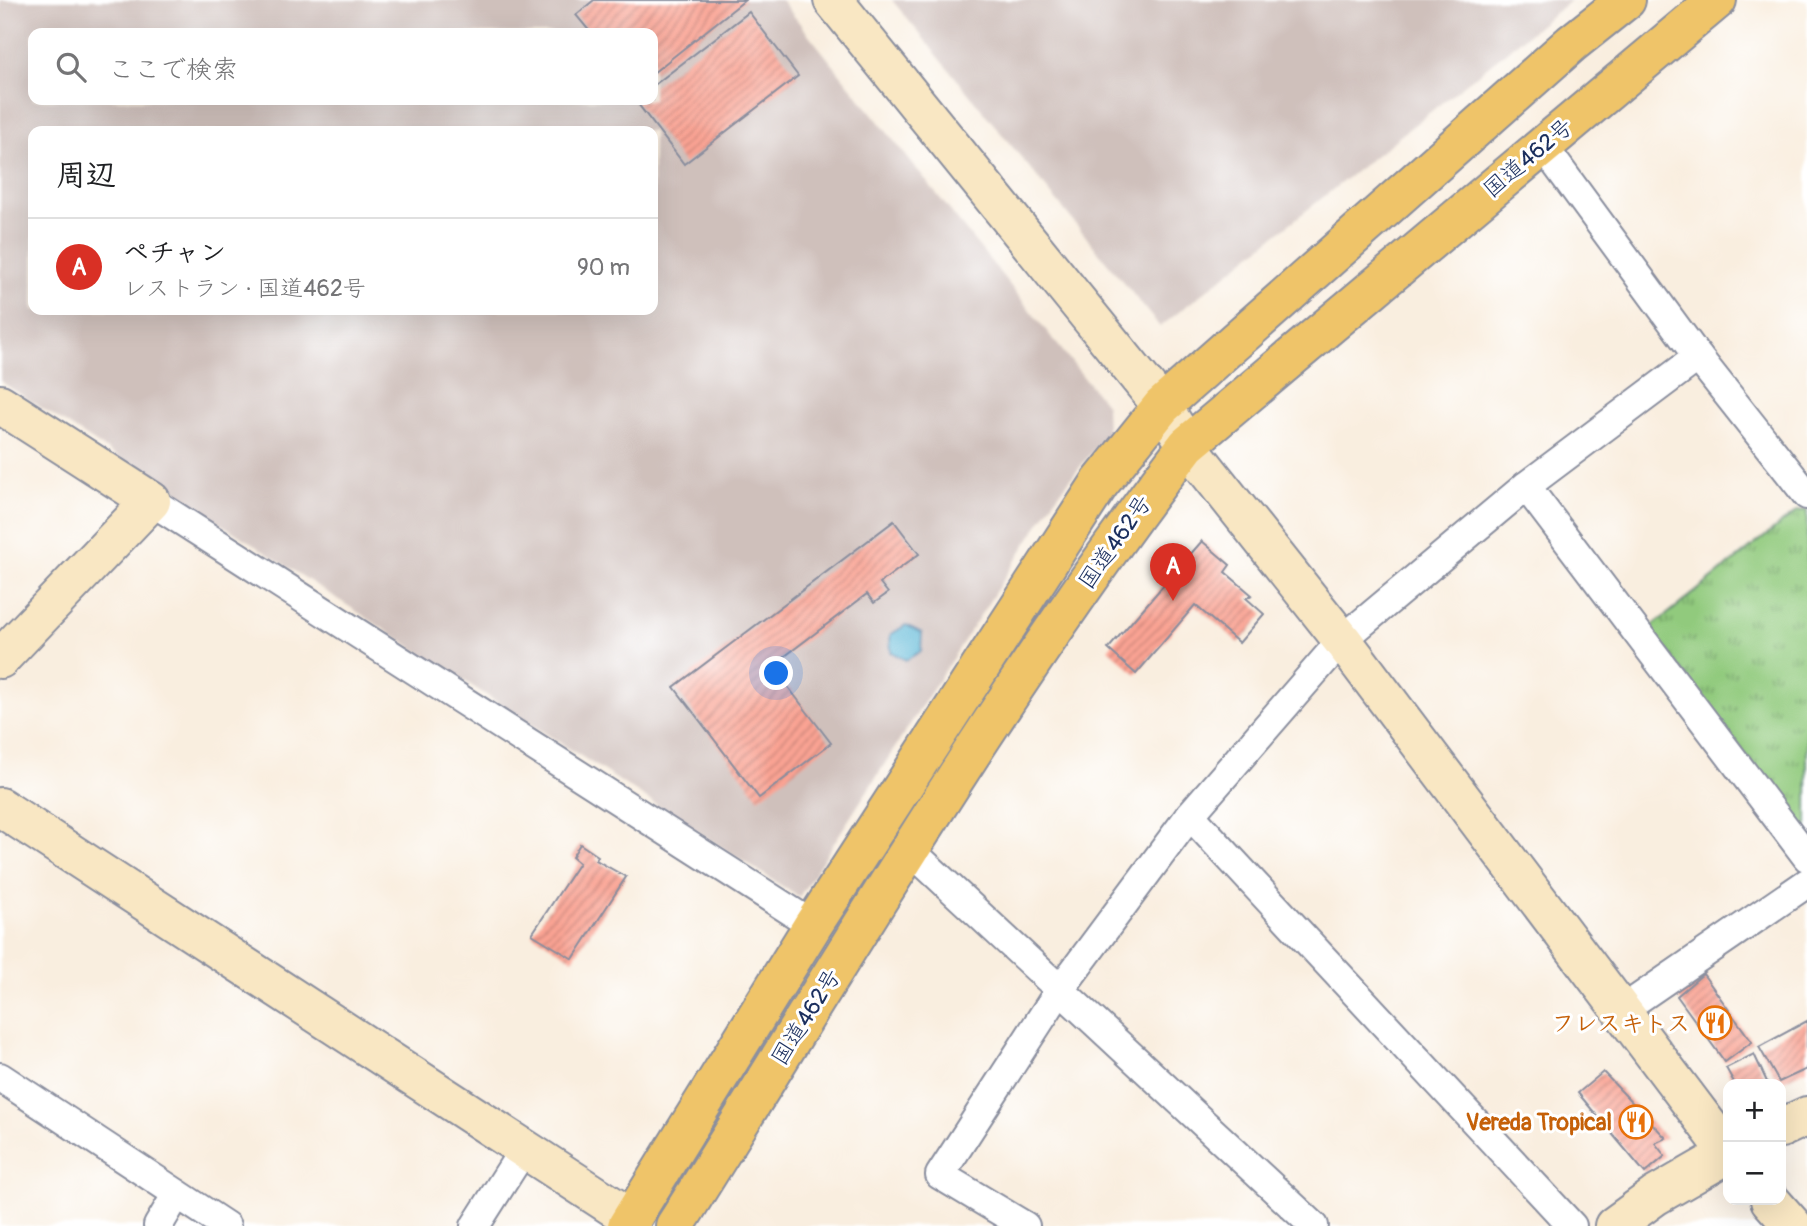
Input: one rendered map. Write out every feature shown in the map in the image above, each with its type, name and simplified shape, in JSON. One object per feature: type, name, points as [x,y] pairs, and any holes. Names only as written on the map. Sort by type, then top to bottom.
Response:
[{"type":"highway","name":"国道462号","points":[[629,1222],[813,925],[1100,482],[1162,406],[1572,43],[1626,0]]},
{"type":"highway","name":"国道462号","points":[[675,1226],[1006,700],[1129,520],[1187,445],[1717,0]]},
{"type":"street","points":[[834,0],[1162,406],[1187,445],[1342,640],[1723,1146]]},
{"type":"street","points":[[1543,146],[1698,357],[1807,495]]},
{"type":"street","points":[[1025,1226],[940,1175],[1059,991],[1190,815],[1342,640],[1526,486],[1698,357]]},
{"type":"street","points":[[0,404],[813,925]]},
{"type":"street","points":[[1526,486],[1807,857]]},
{"type":"street","points":[[0,659],[151,501]]},
{"type":"street","points":[[0,807],[524,1149],[629,1222]]},
{"type":"street","points":[[1190,815],[1572,1226]]},
{"type":"street","points":[[911,851],[1314,1226]]},
{"type":"street","points":[[1622,1010],[1807,883]]},
{"type":"street","points":[[0,1077],[226,1226]]},
{"type":"street","points":[[1786,1126],[1807,1116]]},
{"type":"street","points":[[475,1226],[524,1149]]},
{"type":"street","points":[[1614,1226],[1655,1196],[1723,1156]]},
{"type":"street","points":[[158,1226],[177,1194]]},
{"type":"street","points":[[1774,1205],[1793,1226]]},
{"type":"shaded area","points":[[0,0],[781,0],[1106,405],[1107,433],[1057,496],[799,897],[0,381]]},
{"type":"shaded area","points":[[892,0],[1571,0],[1160,327]]},
{"type":"green space","points":[[1807,510],[1807,837],[1650,628],[1797,511]]},
{"type":"water","points":[[906,625],[922,633],[921,651],[906,660],[891,652],[890,635]]},
{"type":"building","points":[[594,0],[745,0],[658,69],[658,28],[587,28],[576,15]]},
{"type":"building","points":[[749,12],[798,76],[684,164],[658,130],[658,126],[655,126],[639,105],[658,105],[658,82]]},
{"type":"building","points":[[894,521],[919,554],[880,583],[888,593],[874,603],[867,594],[772,666],[831,743],[759,798],[674,687]]},
{"type":"building","points":[[1202,541],[1230,565],[1225,572],[1252,595],[1246,598],[1264,614],[1239,643],[1195,605],[1136,674],[1108,649]]},
{"type":"building","points":[[580,844],[598,856],[596,860],[626,877],[573,959],[532,934],[579,863],[572,857]]},
{"type":"building","points":[[1703,974],[1752,1042],[1725,1062],[1677,996]]},
{"type":"building","points":[[1807,1021],[1807,1069],[1785,1079],[1777,1079],[1759,1047]]},
{"type":"building","points":[[1754,1054],[1766,1079],[1732,1079],[1726,1068]]},
{"type":"building","points":[[1603,1072],[1666,1138],[1655,1143],[1665,1156],[1645,1173],[1578,1093]]},
{"type":"place","name":"ペチャン","points":[[1173,601]]},
{"type":"place","name":"フレスキトス","points":[[1715,1023]]},
{"type":"place","name":"Vereda Tropical","points":[[1636,1122]]}]
